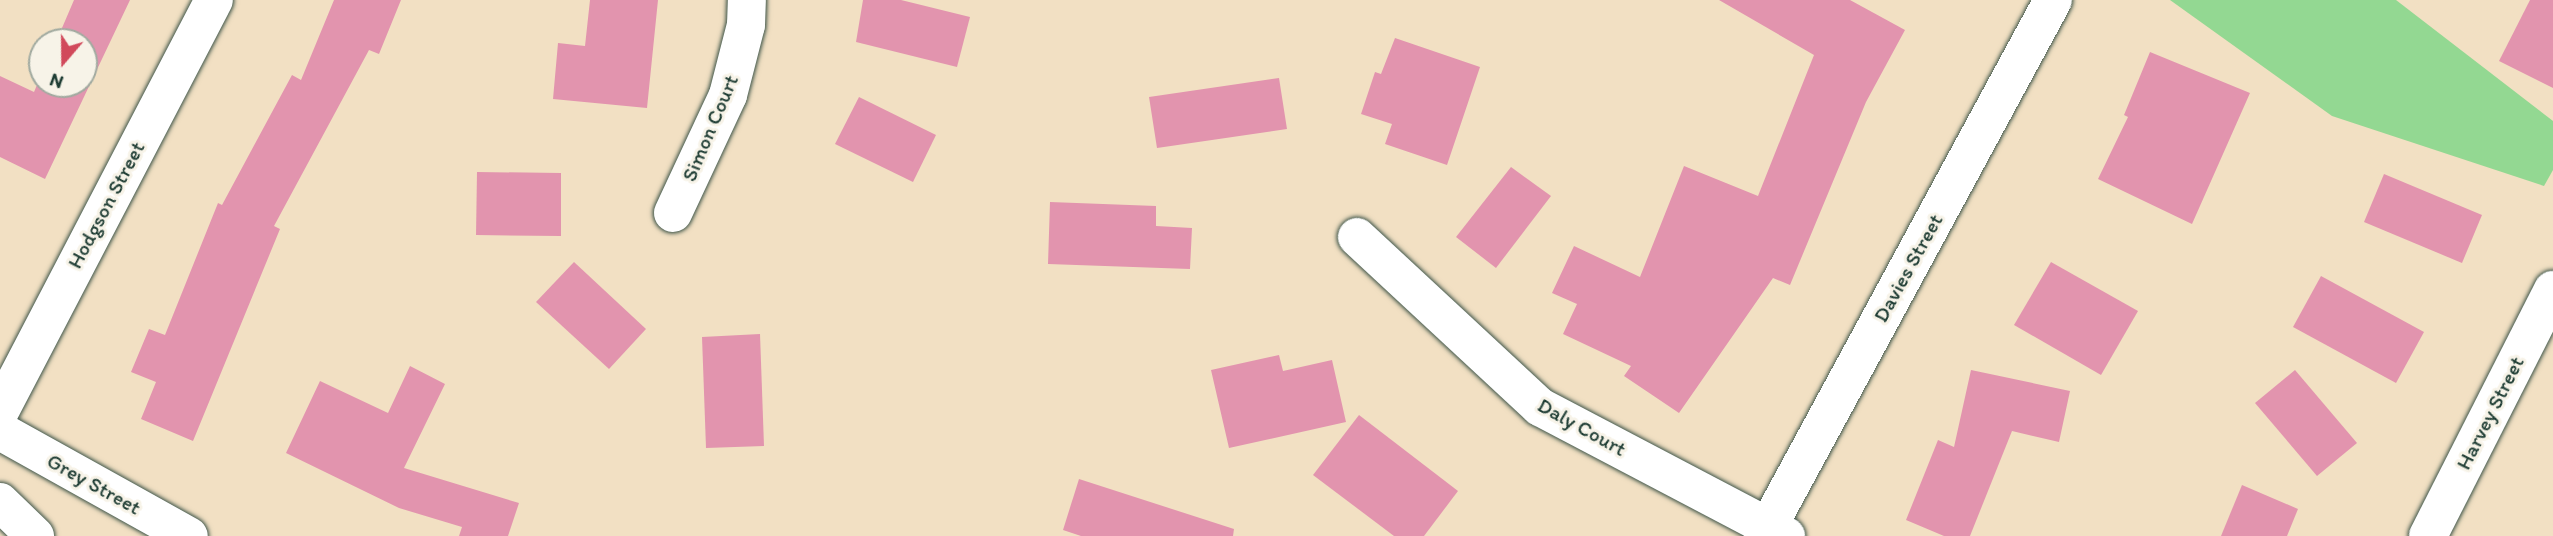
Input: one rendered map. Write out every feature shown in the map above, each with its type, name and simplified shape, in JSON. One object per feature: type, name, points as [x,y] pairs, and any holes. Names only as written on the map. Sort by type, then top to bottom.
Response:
[{"type":"street","name":"Hodgson Street","points":[[0,411],[214,0]]},
{"type":"street","name":"Simon Court","points":[[673,213],[728,95],[746,25],[747,0]]},
{"type":"street","name":"Davies Street","points":[[1772,533],[2053,0]]},
{"type":"street","name":"Daly Court","points":[[1357,237],[1541,407],[1772,533]]},
{"type":"street","name":"Harvey Street","points":[[2428,536],[2553,290]]},
{"type":"street","name":"Grey Street","points":[[0,431],[189,536]]},
{"type":"street","points":[[0,502],[35,536]]},
{"type":"green space","points":[[2170,0],[2396,0],[2553,121],[2553,170],[2544,186],[2332,116]]},
{"type":"building","points":[[74,0],[130,0],[98,67],[98,28],[62,28]]},
{"type":"building","points":[[334,0],[401,0],[379,54],[369,50],[274,226],[280,229],[193,441],[141,419],[156,382],[131,372],[149,329],[165,335],[218,203],[222,205],[292,75],[301,80]]},
{"type":"building","points":[[590,0],[658,0],[647,108],[553,99],[558,43],[585,46]]},
{"type":"building","points":[[863,0],[901,0],[970,17],[957,67],[856,42]]},
{"type":"building","points":[[1719,0],[1850,0],[1905,30],[1866,102],[1790,285],[1773,278],[1679,413],[1624,376],[1631,366],[1563,334],[1577,304],[1552,293],[1574,246],[1640,277],[1684,166],[1758,196],[1814,55]]},
{"type":"building","points":[[2530,0],[2553,0],[2553,88],[2499,61]]},
{"type":"building","points":[[1395,38],[1480,67],[1447,165],[1385,144],[1392,124],[1361,114],[1375,72],[1381,74]]},
{"type":"building","points":[[2150,52],[2250,93],[2192,224],[2098,179],[2128,117],[2124,115]]},
{"type":"building","points":[[0,76],[28,89],[28,98],[83,98],[45,179],[0,157]]},
{"type":"building","points":[[1279,78],[1287,129],[1157,148],[1149,97]]},
{"type":"building","points":[[859,97],[936,135],[913,182],[835,144]]},
{"type":"building","points":[[1511,167],[1551,196],[1496,268],[1456,237]]},
{"type":"building","points":[[477,172],[561,173],[561,236],[476,235]]},
{"type":"building","points":[[2384,174],[2482,215],[2462,263],[2364,222]]},
{"type":"building","points":[[1050,202],[1156,206],[1156,226],[1192,228],[1190,269],[1048,264]]},
{"type":"building","points":[[574,262],[646,329],[609,369],[536,302]]},
{"type":"building","points":[[2051,262],[2138,311],[2101,375],[2014,325]]},
{"type":"building","points":[[2321,276],[2424,332],[2396,383],[2293,327]]},
{"type":"building","points":[[760,334],[764,446],[706,448],[702,337]]},
{"type":"building","points":[[1279,355],[1283,371],[1332,360],[1346,422],[1229,448],[1211,370]]},
{"type":"building","points":[[410,366],[445,384],[404,468],[519,503],[508,536],[459,536],[462,527],[399,508],[286,453],[320,381],[388,413]]},
{"type":"building","points":[[1971,370],[2070,391],[2059,442],[2012,431],[1970,536],[1944,536],[1906,520],[1938,440],[1954,447]]},
{"type":"building","points":[[2295,370],[2357,443],[2317,476],[2255,403]]},
{"type":"building","points":[[1359,415],[1458,491],[1424,536],[1394,536],[1313,475]]},
{"type":"building","points":[[1079,479],[1234,529],[1233,536],[1081,536],[1063,530]]},
{"type":"building","points":[[2242,485],[2298,509],[2287,536],[2221,536]]}]
